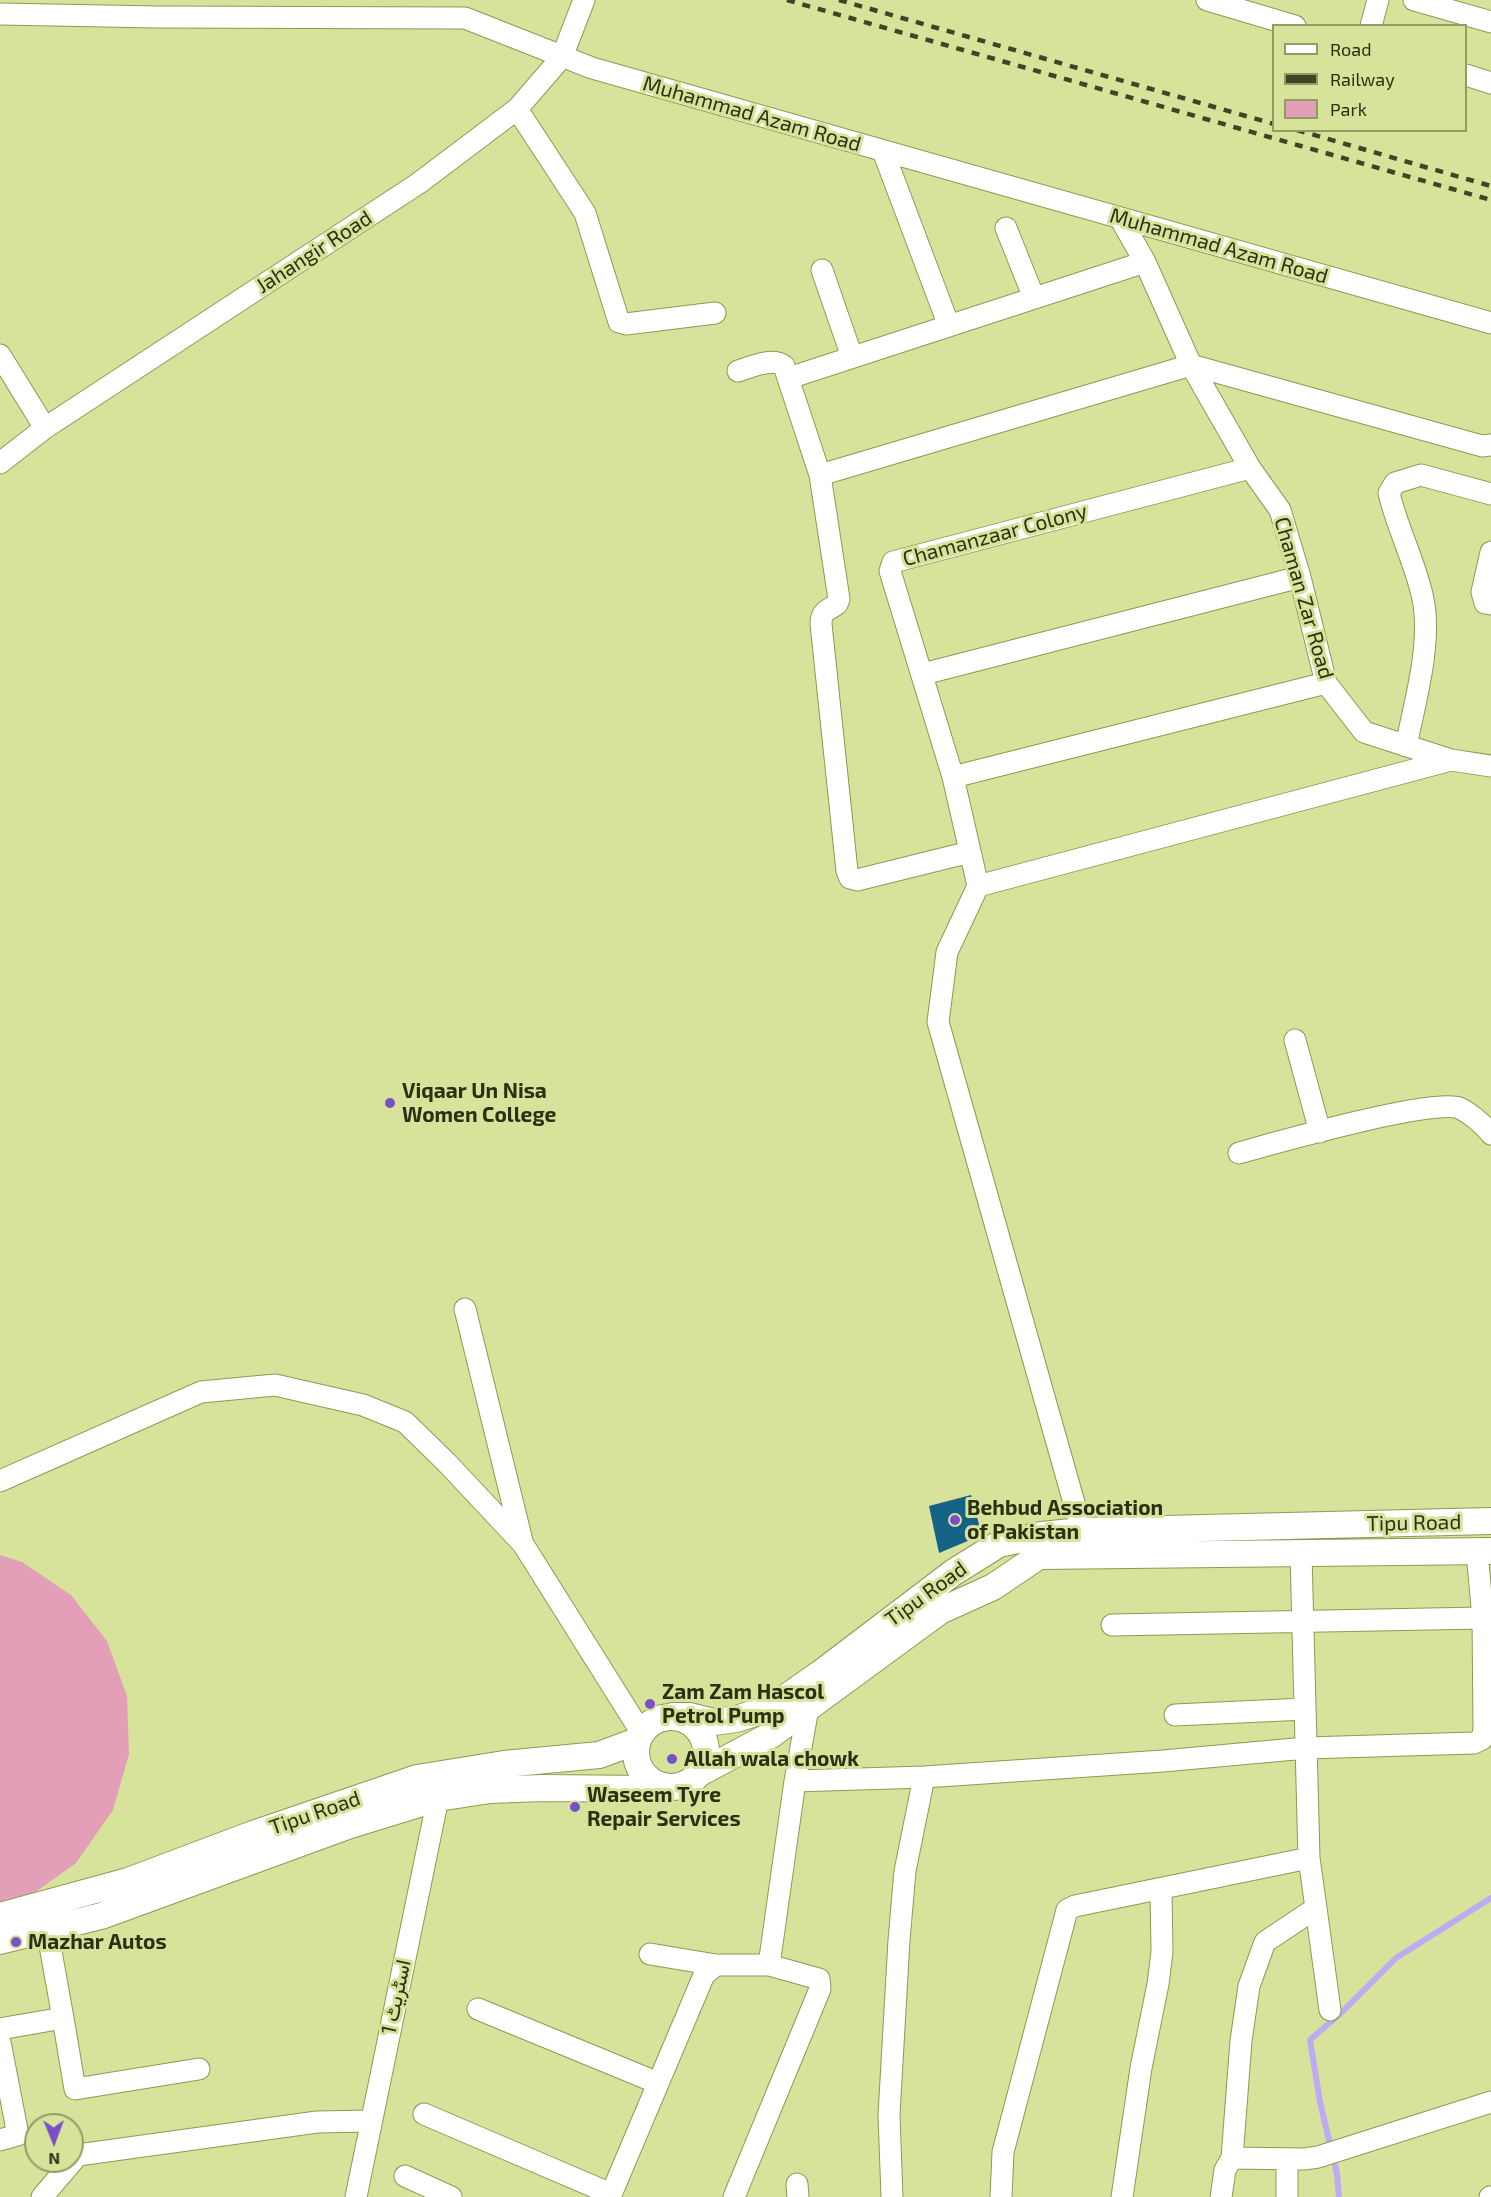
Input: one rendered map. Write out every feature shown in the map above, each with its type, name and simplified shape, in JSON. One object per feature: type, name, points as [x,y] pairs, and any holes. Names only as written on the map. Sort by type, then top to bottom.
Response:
[{"type":"main road","name":"Tipu Road","points":[[673,1716],[690,1716],[714,1722],[736,1719],[771,1708],[954,1572],[999,1544],[1041,1535],[1082,1531],[1491,1521]]},
{"type":"main road","points":[[0,1941],[101,1916],[350,1824],[438,1798],[490,1790],[648,1789],[684,1784],[696,1775],[771,1735],[940,1611],[993,1587],[1039,1556],[1484,1551]]},
{"type":"main road","points":[[671,1787],[658,1785],[647,1778],[639,1767],[635,1754],[639,1737],[655,1720],[673,1716],[688,1721],[700,1732],[706,1746],[704,1762],[696,1775]]},
{"type":"main road","name":"Tipu Road","points":[[0,1916],[128,1881],[253,1834],[417,1778],[504,1764],[599,1755],[639,1737]]},
{"type":"street","name":"Jahangir Road","points":[[0,463],[45,428],[418,183],[517,108],[562,57],[584,0]]},
{"type":"street","points":[[1208,0],[1288,24]]},
{"type":"street","points":[[1372,24],[1378,0]]},
{"type":"street","points":[[1414,0],[1491,22]]},
{"type":"street","name":"Muhammad Azam Road","points":[[0,14],[465,18],[592,68],[1491,323]]},
{"type":"street","points":[[1467,75],[1491,82]]},
{"type":"street","points":[[517,108],[585,213],[619,322],[626,324],[715,312]]},
{"type":"street","points":[[883,151],[950,326]]},
{"type":"street","name":"Chaman Zar Road","points":[[1120,218],[1145,262],[1191,365],[1250,468],[1280,510],[1300,577],[1326,683],[1364,732],[1451,760],[1491,766]]},
{"type":"street","points":[[1006,228],[1034,298]]},
{"type":"street","points":[[789,378],[1145,262]]},
{"type":"street","points":[[822,270],[852,357]]},
{"type":"street","points":[[0,355],[45,428]]},
{"type":"street","points":[[738,370],[779,362],[784,366],[820,475],[839,599],[837,604],[824,611],[821,624],[847,871],[850,878],[857,880],[970,852]]},
{"type":"street","points":[[820,475],[1191,365],[1471,443],[1491,445]]},
{"type":"street","name":"Chamanzaar Colony","points":[[978,886],[953,777],[890,571],[893,562],[1250,468]]},
{"type":"street","points":[[1406,746],[1421,672],[1425,636],[1424,600],[1389,493],[1395,483],[1421,476],[1491,494]]},
{"type":"street","points":[[1491,552],[1482,592],[1485,603],[1491,604]]},
{"type":"street","points":[[923,674],[1300,577]]},
{"type":"street","points":[[953,777],[1326,683]]},
{"type":"street","points":[[1082,1531],[938,1022],[947,952],[978,886],[1451,760]]},
{"type":"street","points":[[1295,1040],[1320,1132]]},
{"type":"street","points":[[1239,1153],[1425,1108],[1446,1106],[1460,1108],[1482,1123],[1491,1134]]},
{"type":"street","points":[[465,1309],[523,1544]]},
{"type":"street","points":[[0,1481],[201,1392],[275,1385],[363,1405],[405,1422],[523,1544],[639,1737]]},
{"type":"street","points":[[795,1781],[924,1777],[1163,1761],[1306,1748],[1474,1743],[1482,1739],[1484,1729],[1482,1618],[1484,1551]]},
{"type":"street","points":[[1301,1554],[1309,1858],[1330,2010]]},
{"type":"street","points":[[1112,1625],[1482,1618]]},
{"type":"street","points":[[769,1965],[795,1781],[808,1708]]},
{"type":"street","points":[[1174,1715],[1305,1709]]},
{"type":"street","points":[[892,2197],[889,2115],[899,1940],[905,1872],[924,1777]]},
{"type":"street","name":"اسٹریٹ 1","points":[[356,2197],[438,1798]]},
{"type":"street","points":[[1001,2197],[1003,2152],[1067,1910],[1075,1906],[1309,1858]]},
{"type":"street","points":[[1122,2197],[1141,2068],[1158,1984],[1162,1952],[1161,1890]]},
{"type":"street","points":[[1221,2197],[1225,2170],[1232,2158],[1241,2041],[1249,1986],[1264,1942],[1316,1908]]},
{"type":"street","points":[[47,1929],[75,2089],[199,2068]]},
{"type":"street","points":[[650,1954],[716,1965],[769,1965],[819,1979],[820,1989],[734,2197]]},
{"type":"street","points":[[424,2114],[611,2196],[704,1975],[716,1965]]},
{"type":"street","points":[[478,2009],[658,2083]]},
{"type":"street","points":[[0,2029],[63,2018]]},
{"type":"street","points":[[0,2042],[18,2135],[0,2140]]},
{"type":"street","points":[[1232,2158],[1318,2157],[1491,2102]]},
{"type":"street","points":[[42,2197],[78,2155],[316,2122],[370,2121]]},
{"type":"street","points":[[1287,2159],[1287,2197]]},
{"type":"street","points":[[405,2176],[451,2197]]},
{"type":"green space","points":[[0,1555],[22,1562],[71,1595],[107,1641],[127,1696],[129,1754],[113,1810],[76,1863],[23,1901],[0,1907]]},
{"type":"building","name":"Behbud Association of Pakistan","points":[[971,1495],[982,1535],[939,1553],[929,1506]]},
{"type":"waterway","points":[[1339,2197],[1337,2174],[1320,2102],[1310,2040],[1342,2012],[1396,1958],[1491,1898]]},
{"type":"railway","points":[[787,0],[1491,200]]},
{"type":"railway","points":[[839,0],[1272,123]]},
{"type":"railway","points":[[1304,132],[1491,186]]},
{"type":"place","name":"Viqaar Un Nisa Women College","points":[[390,1103]]},
{"type":"place","name":"Behbud Association of Pakistan","points":[[955,1520]]},
{"type":"place","name":"Zam Zam Hascol Petrol Pump","points":[[650,1704]]},
{"type":"place","name":"Allah wala chowk","points":[[672,1759]]},
{"type":"place","name":"Waseem Tyre Repair Services","points":[[575,1807]]},
{"type":"place","name":"Mazhar Autos","points":[[16,1942]]}]
